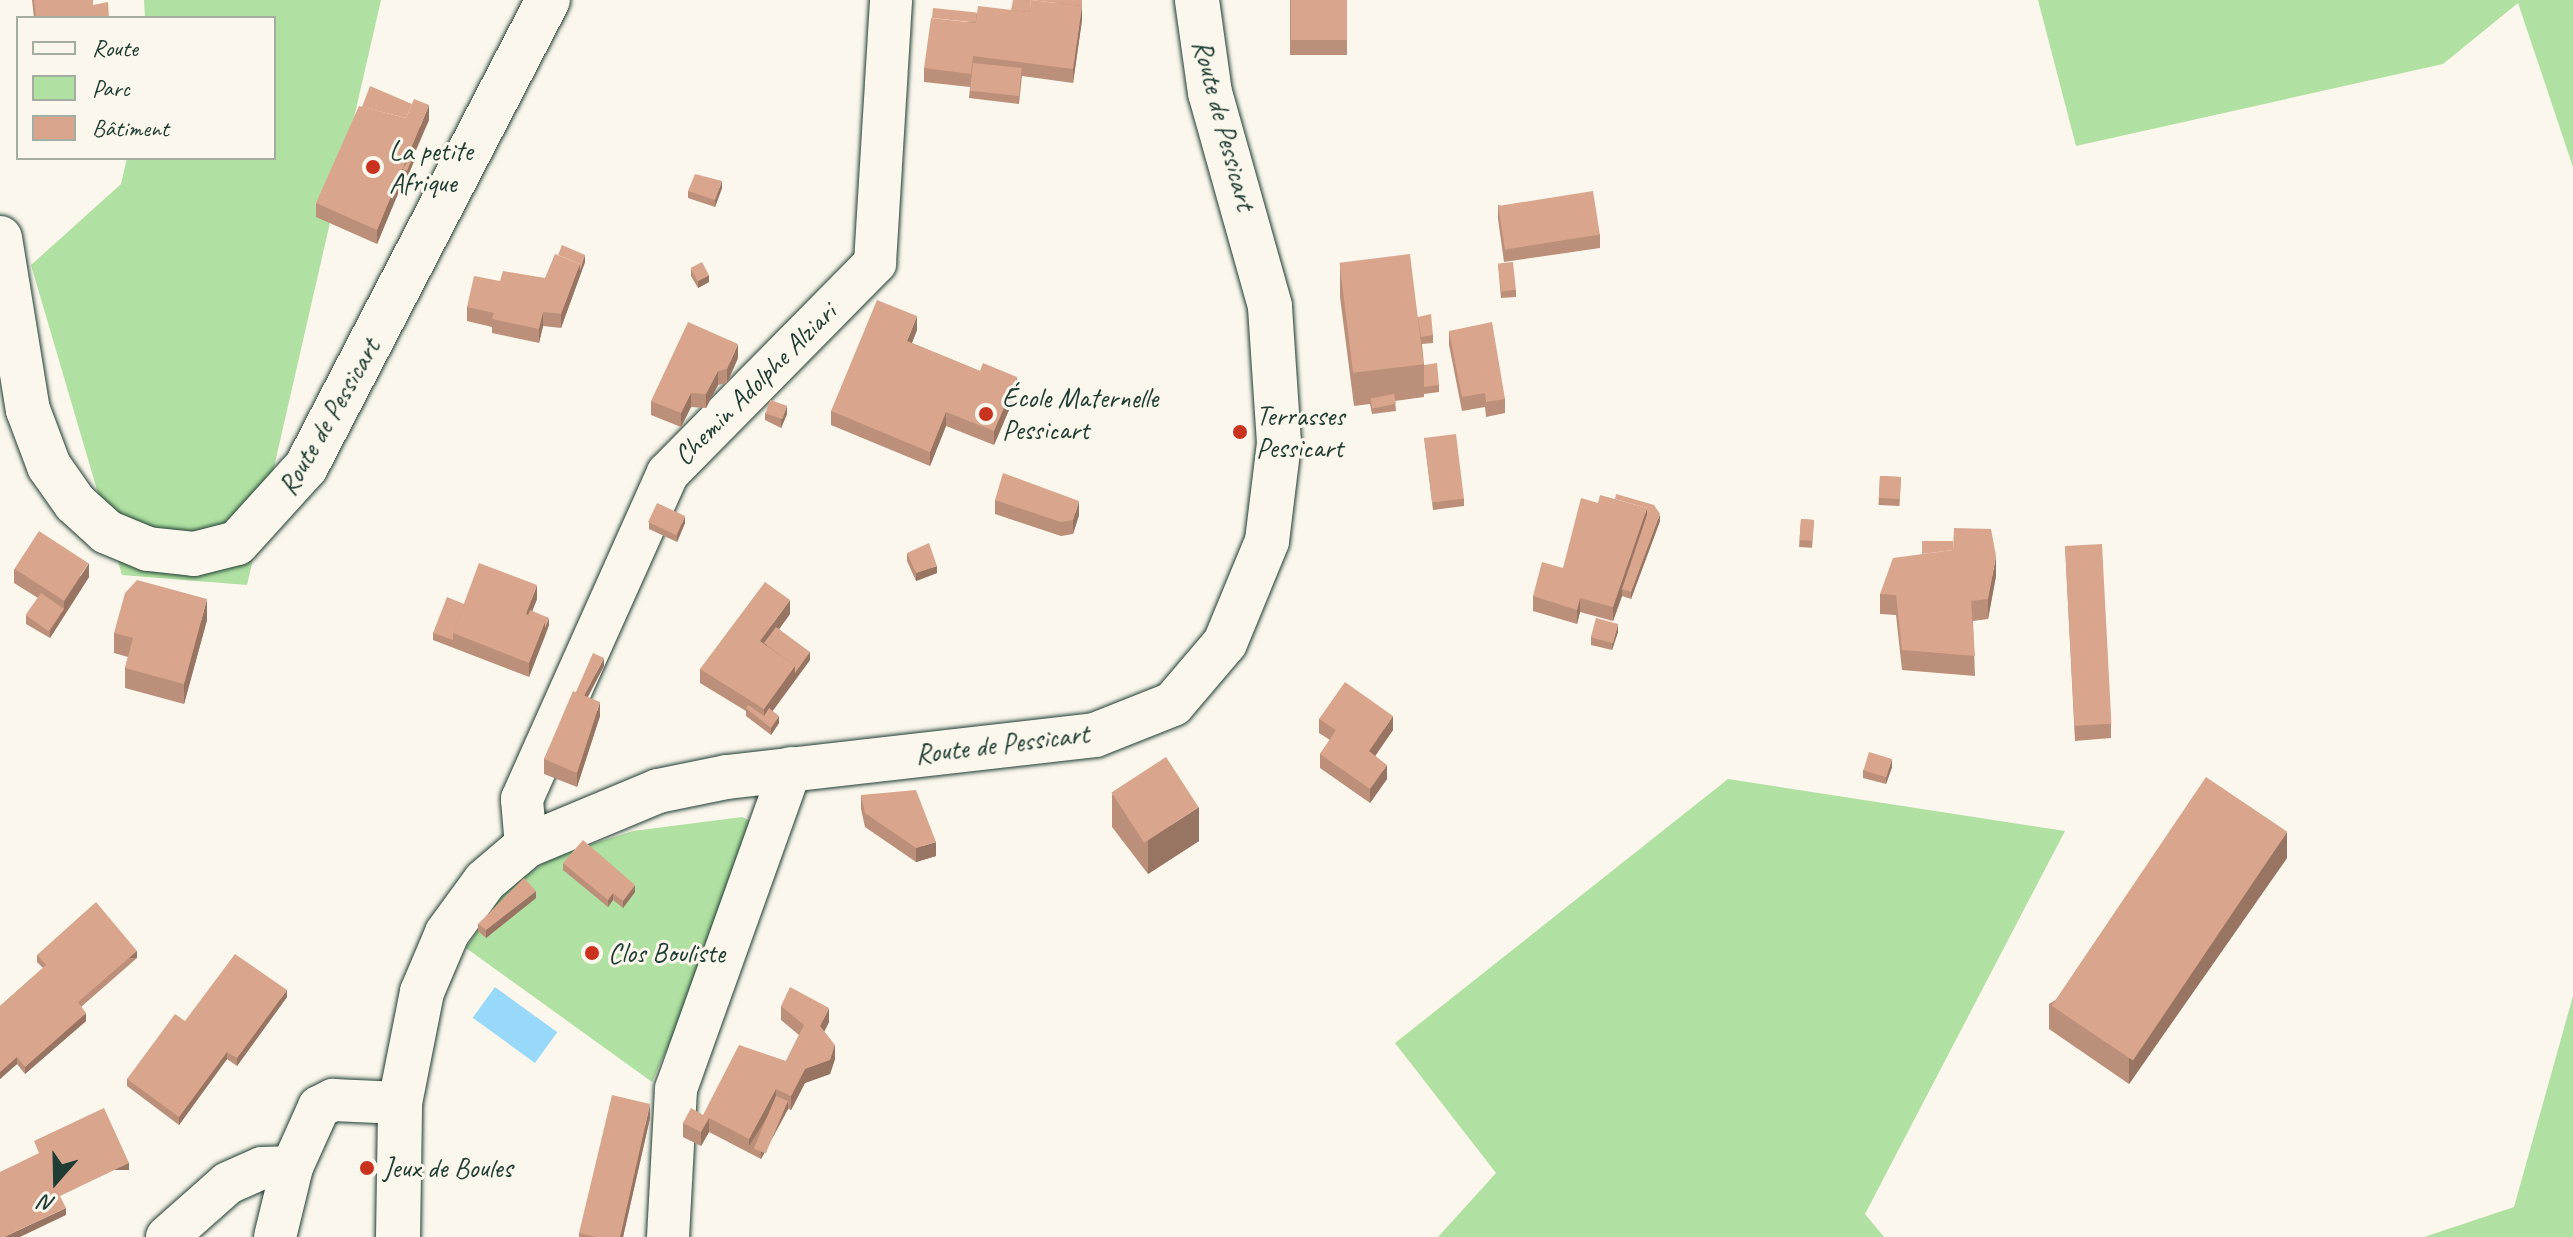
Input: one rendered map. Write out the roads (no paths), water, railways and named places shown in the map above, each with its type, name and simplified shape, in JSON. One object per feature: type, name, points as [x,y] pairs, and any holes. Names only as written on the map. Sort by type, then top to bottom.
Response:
[{"type":"street","name":"Route de Pessicart","points":[[0,238],[28,410],[49,466],[75,503],[107,532],[148,549],[194,554],[237,543],[306,467],[548,0]]},
{"type":"street","name":"Chemin Adolphe Alziari","points":[[526,846],[522,799],[668,473],[875,263],[891,0]]},
{"type":"street","name":"Route de Pessicart","points":[[398,1237],[400,1103],[422,992],[447,933],[485,881],[526,846],[658,791],[791,768],[1095,735],[1173,704],[1225,643],[1267,541],[1279,443],[1270,306],[1210,93],[1197,0]]},
{"type":"street","points":[[668,1237],[676,1089],[791,768]]},
{"type":"street","points":[[275,1237],[292,1167],[319,1107],[333,1100],[400,1103]]},
{"type":"street","points":[[167,1237],[228,1183],[262,1168],[292,1167]]},
{"type":"water","points":[[495,987],[557,1032],[535,1063],[473,1018]]},
{"type":"place","name":"La petite Afrique","points":[[373,167]]},
{"type":"place","name":"École Maternelle Pessicart","points":[[986,414]]},
{"type":"place","name":"Terrasses Pessicart","points":[[1240,432]]},
{"type":"place","name":"Clos Bouliste","points":[[592,953]]},
{"type":"place","name":"Jeux de Boules","points":[[367,1168]]}]
